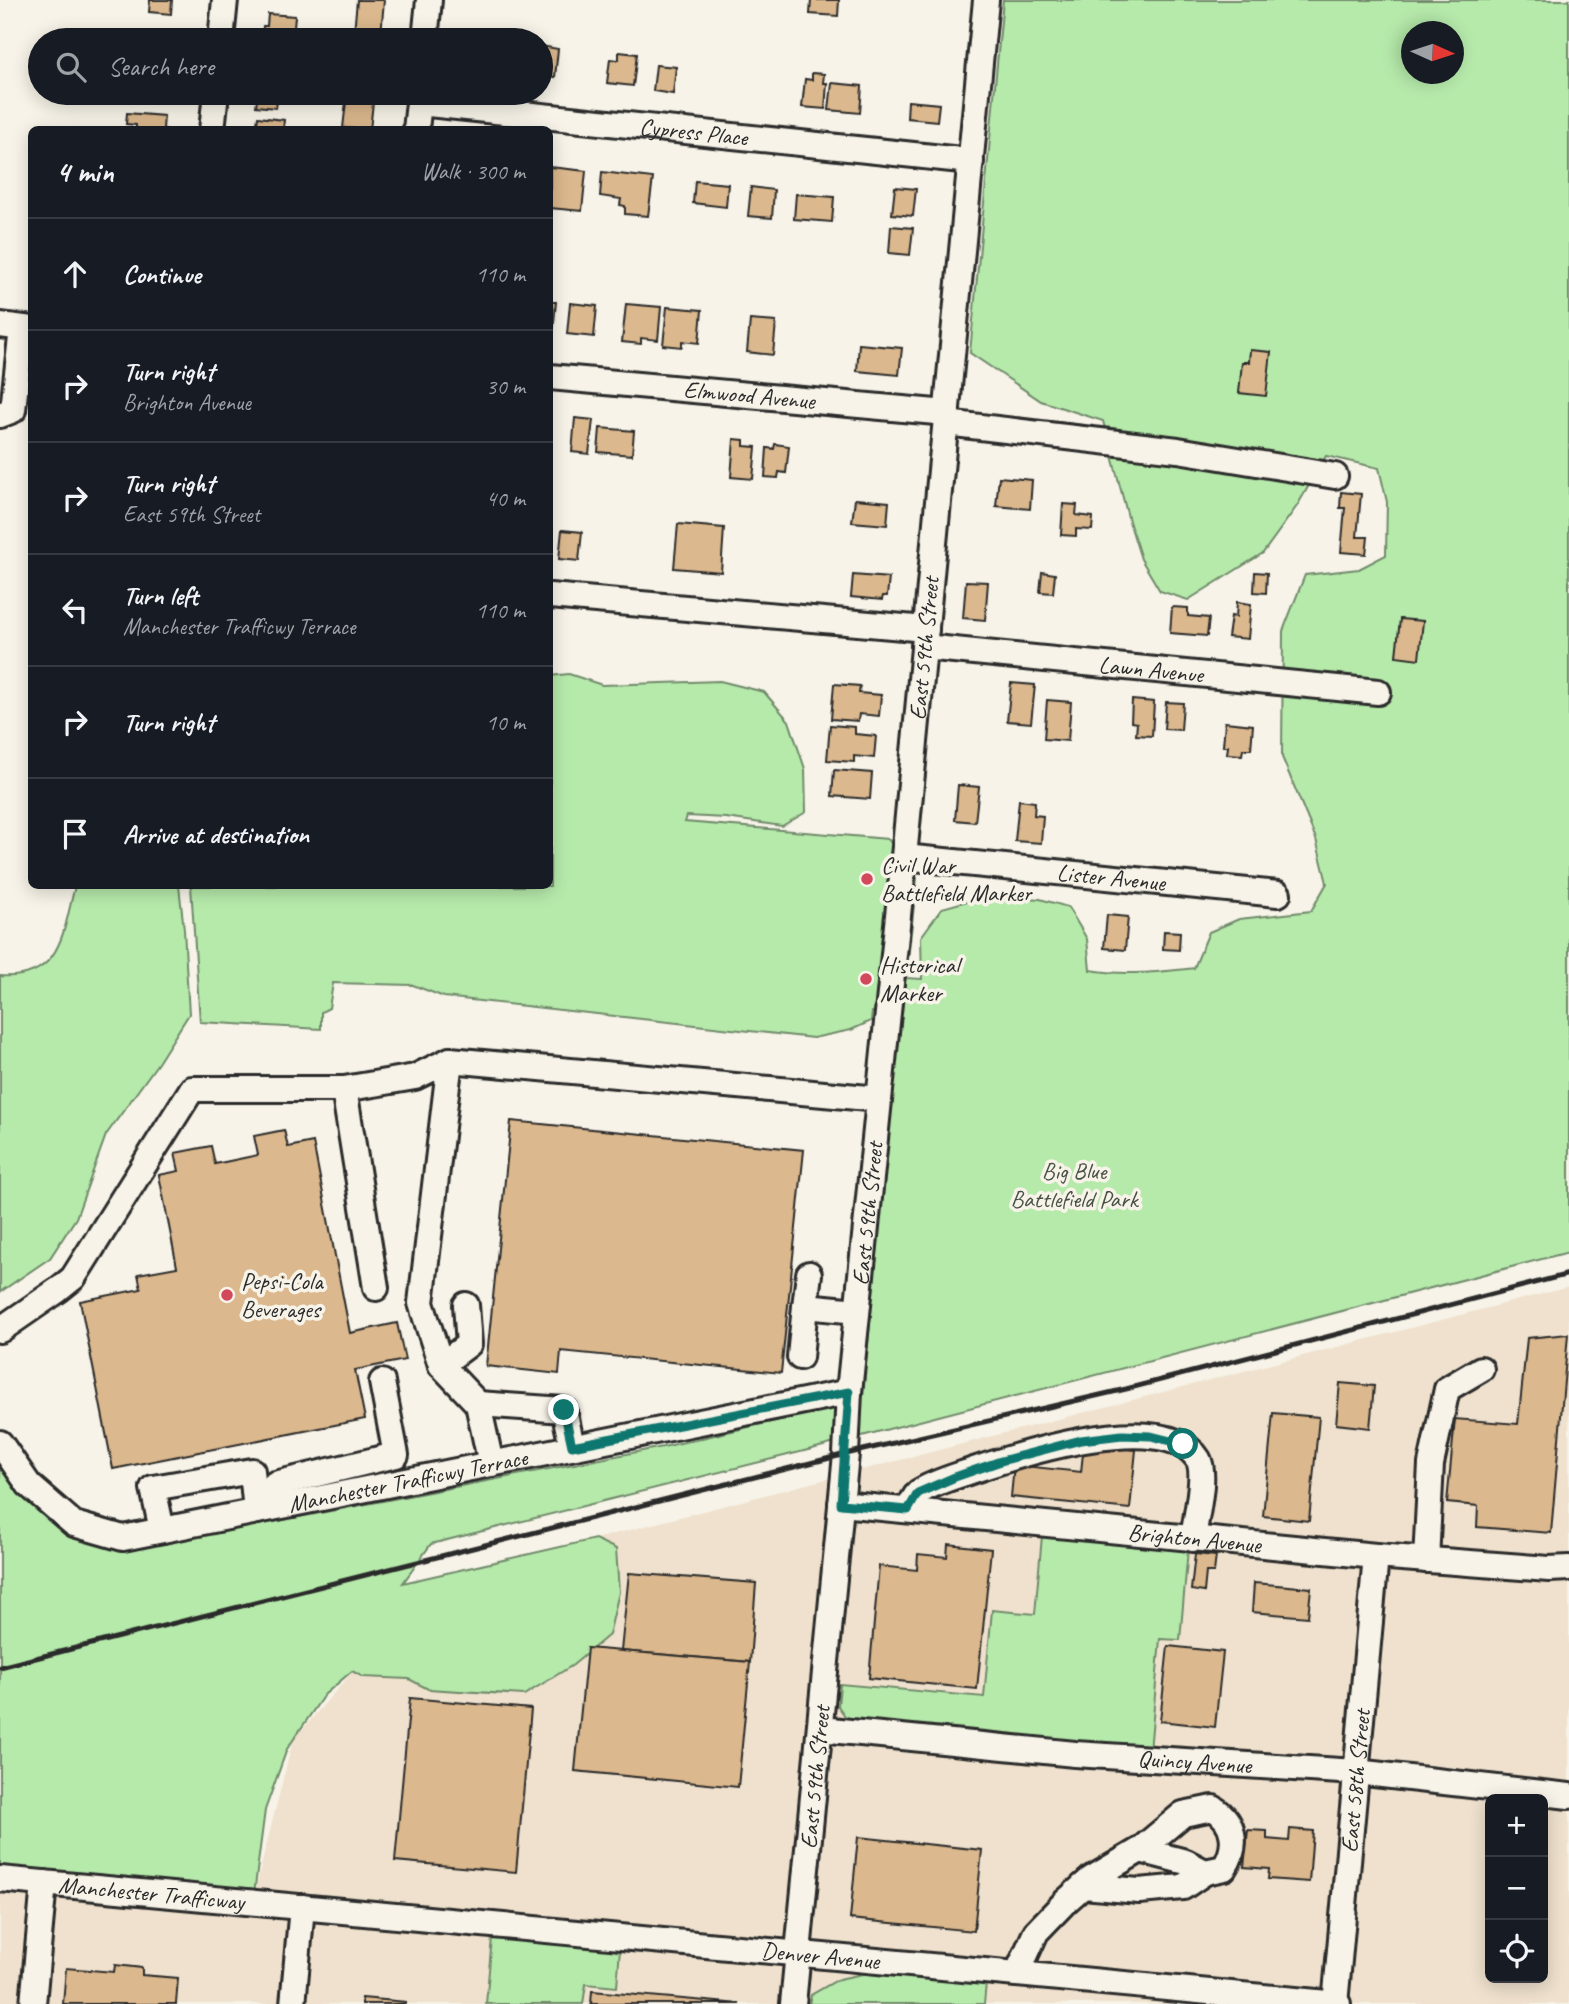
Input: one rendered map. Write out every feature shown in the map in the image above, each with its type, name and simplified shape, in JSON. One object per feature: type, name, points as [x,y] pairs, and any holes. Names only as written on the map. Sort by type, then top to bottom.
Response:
[{"type":"street","points":[[222,28],[225,0]]},
{"type":"street","points":[[426,28],[429,0]]},
{"type":"street","name":"East 59th Street","points":[[793,2004],[841,1504],[849,1392],[904,857],[986,0]]},
{"type":"street","points":[[212,126],[215,105]]},
{"type":"street","points":[[416,126],[418,105]]},
{"type":"street","name":"Cypress Place","points":[[480,105],[971,161]]},
{"type":"street","points":[[0,415],[13,410],[18,327]]},
{"type":"street","name":"Elmwood Avenue","points":[[553,377],[946,418],[1178,450],[1335,476]]},
{"type":"street","name":"Lawn Avenue","points":[[553,596],[1378,692]]},
{"type":"street","name":"Lister Avenue","points":[[904,857],[1278,894]]},
{"type":"street","points":[[0,1330],[73,1278],[192,1089],[344,1089],[415,1077],[450,1060],[879,1099]]},
{"type":"street","points":[[450,1060],[421,1303],[441,1365],[478,1404],[491,1464]]},
{"type":"street","points":[[344,1089],[376,1287]]},
{"type":"street","points":[[800,1357],[809,1274]]},
{"type":"street","points":[[441,1365],[468,1344],[466,1305]]},
{"type":"street","points":[[805,1306],[857,1311]]},
{"type":"street","points":[[1426,1560],[1431,1464],[1447,1389],[1481,1369]]},
{"type":"street","points":[[256,1511],[275,1484],[396,1455],[382,1382]]},
{"type":"street","name":"Manchester Trafficwy Terrace","points":[[0,1443],[29,1485],[74,1524],[123,1538],[849,1392]]},
{"type":"street","points":[[478,1404],[564,1410],[572,1446]]},
{"type":"street","points":[[908,1510],[918,1493],[1001,1461],[1081,1440],[1122,1435],[1151,1436],[1183,1444],[1199,1461],[1201,1477],[1193,1539]]},
{"type":"street","points":[[162,1530],[153,1488],[252,1471],[256,1511]]},
{"type":"street","name":"Brighton Avenue","points":[[841,1504],[1376,1556],[1559,1568]]},
{"type":"street","name":"East 58th Street","points":[[1336,2004],[1376,1556]]},
{"type":"street","name":"Quincy Avenue","points":[[820,1729],[1075,1754],[1356,1772],[1569,1796]]},
{"type":"street","points":[[1017,1974],[1036,1932],[1083,1886],[1140,1850],[1183,1814],[1213,1808],[1225,1816],[1233,1831],[1230,1858],[1223,1868],[1205,1872],[1183,1887],[1139,1891],[1083,1886]]},
{"type":"street","points":[[1140,1850],[1186,1862],[1205,1872]]},
{"type":"street","name":"Manchester Trafficway","points":[[0,1879],[302,1907]]},
{"type":"street","points":[[33,2004],[44,1883]]},
{"type":"street","points":[[293,2004],[302,1907]]},
{"type":"street","name":"Denver Avenue","points":[[302,1907],[1336,2004]]},
{"type":"shaded area","points":[[1569,1287],[1569,2004],[0,2004],[0,1879],[254,1894],[293,1740],[353,1671],[409,1679],[428,1689],[616,1550],[595,1539]]},
{"type":"green space","name":"Big Blue Battlefield Park","points":[[1003,0],[1569,0],[1569,1252],[812,1449],[431,1544],[403,1583],[595,1539],[616,1549],[619,1592],[609,1635],[573,1665],[524,1695],[428,1689],[409,1679],[363,1677],[352,1671],[324,1695],[287,1749],[265,1810],[254,1894],[0,1890],[0,1460],[32,1501],[57,1524],[88,1541],[105,1546],[143,1547],[663,1447],[835,1407],[863,1396],[900,1014],[872,1012],[871,1021],[851,1030],[813,1038],[444,997],[413,985],[333,983],[329,1008],[321,1012],[321,1029],[200,1022],[191,889],[553,889],[553,676],[569,674],[602,685],[720,681],[764,692],[789,721],[805,769],[806,812],[782,826],[687,816],[685,822],[888,839],[917,878],[906,978],[922,979],[921,937],[942,908],[989,895],[1040,899],[1068,907],[1087,939],[1090,970],[1116,973],[1194,968],[1209,932],[1239,919],[1311,911],[1327,883],[1316,839],[1282,757],[1283,631],[1305,575],[1359,569],[1386,555],[1387,502],[1379,468],[1326,456],[1297,506],[1263,553],[1188,600],[1160,591],[1141,559],[1103,421],[1041,401],[970,353]]},
{"type":"green space","points":[[74,889],[179,889],[189,1014],[158,1063],[106,1135],[76,1218],[50,1258],[0,1292],[0,976],[21,975],[36,970],[48,961],[56,949]]},
{"type":"green space","points":[[1042,1536],[1188,1549],[1180,1640],[1160,1639],[1150,1751],[861,1725],[845,1716],[838,1706],[840,1684],[984,1697],[992,1610],[1035,1614]]},
{"type":"green space","points":[[492,1937],[620,1949],[617,1987],[586,1984],[583,2004],[486,2004]]},
{"type":"green space","points":[[867,1973],[986,1983],[984,2004],[809,2004],[811,1995],[839,1979]]},
{"type":"building","points":[[150,0],[172,0],[171,14],[149,12]]},
{"type":"building","points":[[357,0],[384,0],[382,28],[354,28]]},
{"type":"building","points":[[811,0],[839,0],[838,16],[810,14]]},
{"type":"building","points":[[268,14],[295,16],[294,28],[263,28],[267,26]]},
{"type":"building","points":[[553,48],[558,49],[553,77]]},
{"type":"building","points":[[619,52],[637,54],[633,86],[607,83],[610,59],[619,60]]},
{"type":"building","points":[[656,65],[676,67],[673,94],[653,91]]},
{"type":"building","points":[[812,73],[824,74],[823,83],[827,83],[825,109],[802,107],[805,79],[812,80]]},
{"type":"building","points":[[832,83],[862,86],[860,113],[829,110]]},
{"type":"building","points":[[908,101],[939,104],[937,121],[907,118]]},
{"type":"building","points":[[256,105],[276,105],[276,108]]},
{"type":"building","points":[[346,105],[373,105],[370,126],[343,126]]},
{"type":"building","points":[[127,113],[164,116],[163,126],[126,124]]},
{"type":"building","points":[[258,117],[284,120],[283,126],[257,126]]},
{"type":"building","points":[[553,167],[586,171],[582,211],[553,208]]},
{"type":"building","points":[[602,172],[653,178],[648,216],[625,214],[625,206],[620,205],[621,199],[600,196]]},
{"type":"building","points":[[695,181],[728,184],[726,207],[693,203]]},
{"type":"building","points":[[751,187],[774,190],[772,218],[748,216]]},
{"type":"building","points":[[895,187],[916,189],[913,216],[892,214]]},
{"type":"building","points":[[796,194],[834,197],[832,222],[794,219]]},
{"type":"building","points":[[891,226],[913,228],[910,255],[889,253]]},
{"type":"building","points":[[553,302],[556,302],[553,333]]},
{"type":"building","points":[[570,303],[597,306],[594,337],[567,334]]},
{"type":"building","points":[[626,304],[661,307],[658,340],[641,338],[641,344],[622,342]]},
{"type":"building","points":[[667,307],[702,310],[699,343],[682,341],[682,347],[663,345]]},
{"type":"building","points":[[750,320],[776,322],[773,355],[747,352]]},
{"type":"building","points":[[859,344],[902,348],[899,375],[857,371]]},
{"type":"building","points":[[1250,350],[1271,352],[1266,396],[1239,393],[1242,362],[1249,362]]},
{"type":"building","points":[[575,418],[593,420],[589,454],[572,452]]},
{"type":"building","points":[[600,428],[634,431],[632,455],[598,452]]},
{"type":"building","points":[[734,439],[744,440],[744,446],[756,447],[753,479],[731,477]]},
{"type":"building","points":[[775,444],[789,446],[786,473],[779,472],[778,478],[765,477],[767,448],[774,449]]},
{"type":"building","points":[[999,477],[1032,480],[1030,509],[996,506]]},
{"type":"building","points":[[1341,492],[1361,494],[1357,537],[1368,537],[1366,554],[1341,552],[1345,508],[1340,508]]},
{"type":"building","points":[[855,499],[889,502],[887,525],[852,522]]},
{"type":"building","points":[[1063,504],[1077,505],[1076,515],[1093,517],[1092,530],[1076,529],[1076,536],[1061,535]]},
{"type":"building","points":[[678,524],[724,528],[721,572],[674,568]]},
{"type":"building","points":[[562,530],[582,532],[579,561],[559,559]]},
{"type":"building","points":[[1042,572],[1055,574],[1053,593],[1040,592]]},
{"type":"building","points":[[1255,572],[1267,573],[1266,593],[1254,592]]},
{"type":"building","points":[[853,575],[889,578],[887,596],[883,596],[882,600],[851,597]]},
{"type":"building","points":[[966,581],[988,582],[985,620],[963,618]]},
{"type":"building","points":[[1237,602],[1251,604],[1248,639],[1228,637],[1231,616],[1236,617]]},
{"type":"building","points":[[1172,607],[1188,608],[1188,616],[1209,618],[1207,636],[1170,633]]},
{"type":"building","points":[[1400,619],[1423,621],[1419,659],[1396,656]]},
{"type":"building","points":[[1011,683],[1035,685],[1031,723],[1007,721]]},
{"type":"building","points":[[834,684],[860,686],[859,693],[881,695],[879,716],[859,714],[858,721],[831,719]]},
{"type":"building","points":[[1047,700],[1071,702],[1068,741],[1044,739]]},
{"type":"building","points":[[1132,700],[1154,702],[1152,736],[1136,735],[1137,723],[1131,722]]},
{"type":"building","points":[[1166,702],[1183,703],[1181,730],[1164,729]]},
{"type":"building","points":[[1225,722],[1253,725],[1251,749],[1243,749],[1242,755],[1227,754],[1228,746],[1223,746]]},
{"type":"building","points":[[830,725],[855,727],[855,734],[876,736],[874,758],[854,756],[854,762],[827,760]]},
{"type":"building","points":[[834,770],[872,773],[870,799],[832,796]]},
{"type":"building","points":[[958,785],[979,787],[975,822],[955,820]]},
{"type":"building","points":[[1019,800],[1035,802],[1034,815],[1043,816],[1041,843],[1015,841]]},
{"type":"building","points":[[1107,915],[1128,917],[1125,950],[1104,948]]},
{"type":"building","points":[[1164,931],[1180,932],[1179,950],[1163,949]]},
{"type":"building","points":[[511,1121],[804,1150],[781,1373],[561,1351],[559,1374],[486,1366]]},
{"type":"building","name":"Pepsi-Cola Beverages","points":[[284,1130],[288,1147],[313,1142],[350,1333],[397,1323],[405,1360],[355,1370],[365,1419],[113,1469],[80,1301],[141,1289],[138,1274],[177,1267],[159,1175],[179,1171],[175,1153],[211,1146],[215,1164],[258,1155],[254,1136]]},
{"type":"building","points":[[1568,1334],[1551,1533],[1477,1527],[1478,1506],[1447,1503],[1455,1419],[1518,1424],[1527,1338]]},
{"type":"building","points":[[1340,1383],[1374,1386],[1370,1428],[1336,1424]]},
{"type":"building","points":[[1273,1413],[1319,1417],[1309,1521],[1263,1516]]},
{"type":"building","points":[[1084,1444],[1136,1450],[1130,1509],[1011,1497],[1014,1465],[1081,1472]]},
{"type":"building","points":[[948,1544],[991,1549],[977,1689],[869,1678],[879,1566],[917,1570],[918,1554],[947,1557]]},
{"type":"building","points":[[1195,1554],[1216,1556],[1214,1572],[1206,1572],[1204,1592],[1191,1590]]},
{"type":"building","points":[[629,1573],[756,1583],[750,1662],[621,1651]]},
{"type":"building","points":[[1254,1583],[1311,1588],[1308,1617],[1252,1612]]},
{"type":"building","points":[[1168,1646],[1223,1652],[1215,1727],[1160,1721]]},
{"type":"building","points":[[587,1648],[750,1662],[738,1787],[575,1771]]},
{"type":"building","points":[[410,1698],[531,1709],[516,1872],[395,1861]]},
{"type":"building","points":[[1290,1829],[1313,1831],[1309,1882],[1268,1879],[1269,1869],[1244,1867],[1248,1830],[1267,1831],[1267,1839],[1289,1841]]},
{"type":"building","points":[[858,1837],[982,1850],[974,1931],[850,1919]]},
{"type":"building","points":[[115,1965],[142,1968],[142,1975],[178,1978],[176,2004],[63,2004],[66,1968],[114,1972]]},
{"type":"building","points":[[592,1991],[740,2004],[591,2004]]},
{"type":"building","points":[[362,1998],[406,2002],[406,2004],[362,2004]]},
{"type":"railway","points":[[0,1667],[846,1454],[1126,1389],[1569,1274]]},
{"type":"place","name":"Civil War Battlefield Marker","points":[[867,879]]},
{"type":"place","name":"Historical Marker","points":[[866,979]]},
{"type":"place","name":"Pepsi-Cola Beverages","points":[[227,1295]]},
{"type":"route","points":[[564,1410],[572,1446],[849,1392],[841,1504],[908,1510],[918,1493],[955,1477],[1001,1461],[1081,1440],[1122,1435],[1151,1436],[1183,1444]]}]
